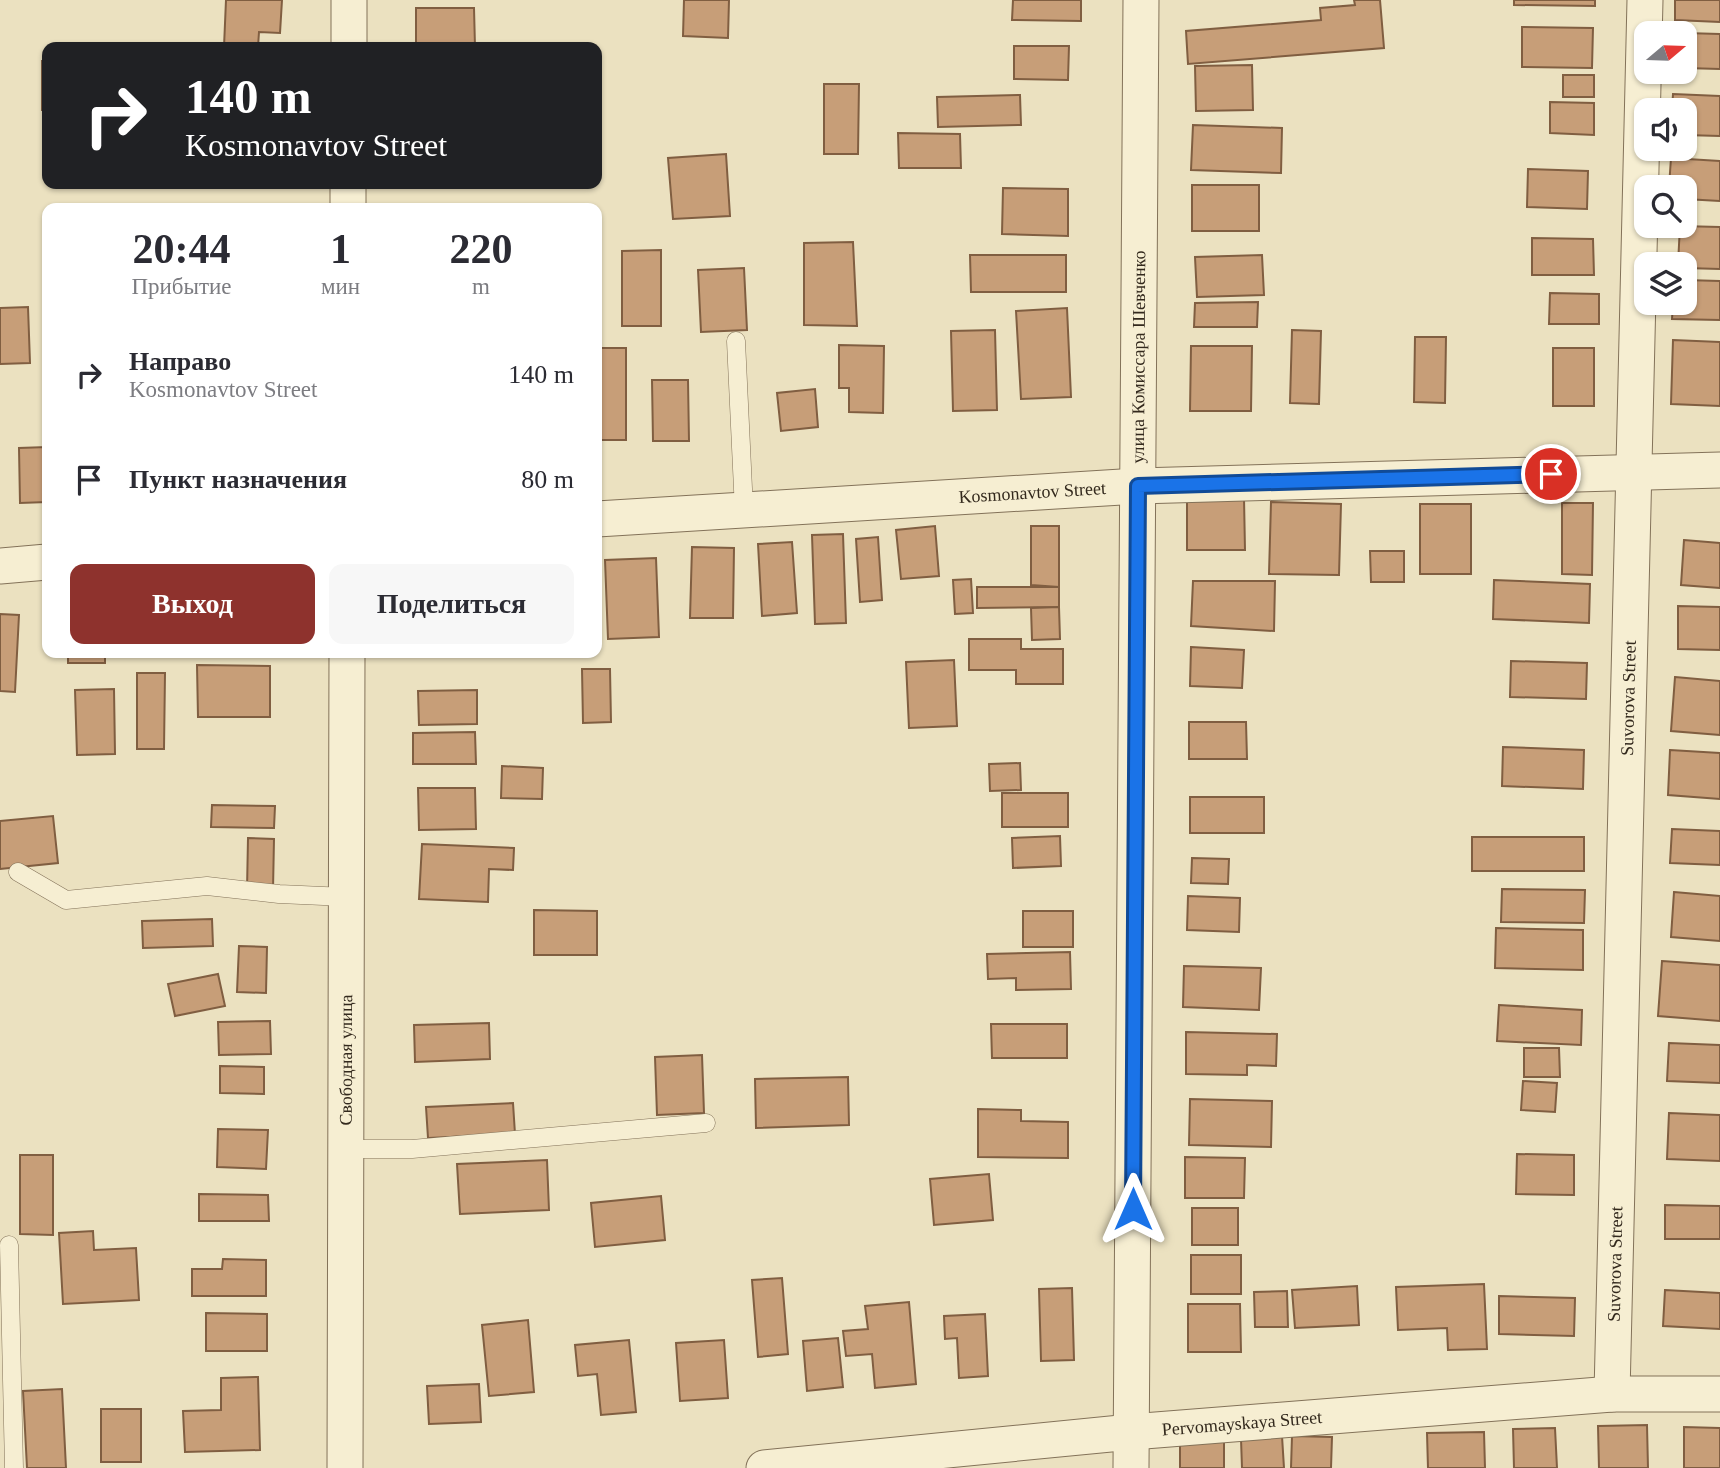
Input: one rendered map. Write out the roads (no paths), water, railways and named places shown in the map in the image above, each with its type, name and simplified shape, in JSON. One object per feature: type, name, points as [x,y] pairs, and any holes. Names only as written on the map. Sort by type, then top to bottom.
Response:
[{"type":"street","points":[[349,0],[349,42]]},
{"type":"street","name":"улица Комиссара Шевченко","points":[[1130,1468],[1141,0]]},
{"type":"street","name":"Suvorova Street","points":[[1612,1394],[1644,0]]},
{"type":"street","name":"Kosmonavtov Street","points":[[602,519],[1138,486],[1720,470]]},
{"type":"street","points":[[0,566],[42,562]]},
{"type":"street","name":"Свободная улица","points":[[345,1468],[347,658]]},
{"type":"street","name":"Pervomayskaya Street","points":[[764,1468],[1131,1432],[1612,1394],[1720,1394]]},
{"type":"lane","points":[[736,341],[744,510]]},
{"type":"lane","points":[[18,872],[66,900],[207,887],[346,897]]},
{"type":"lane","points":[[346,1149],[412,1149],[706,1123]]},
{"type":"lane","points":[[9,1245],[14,1468]]}]
